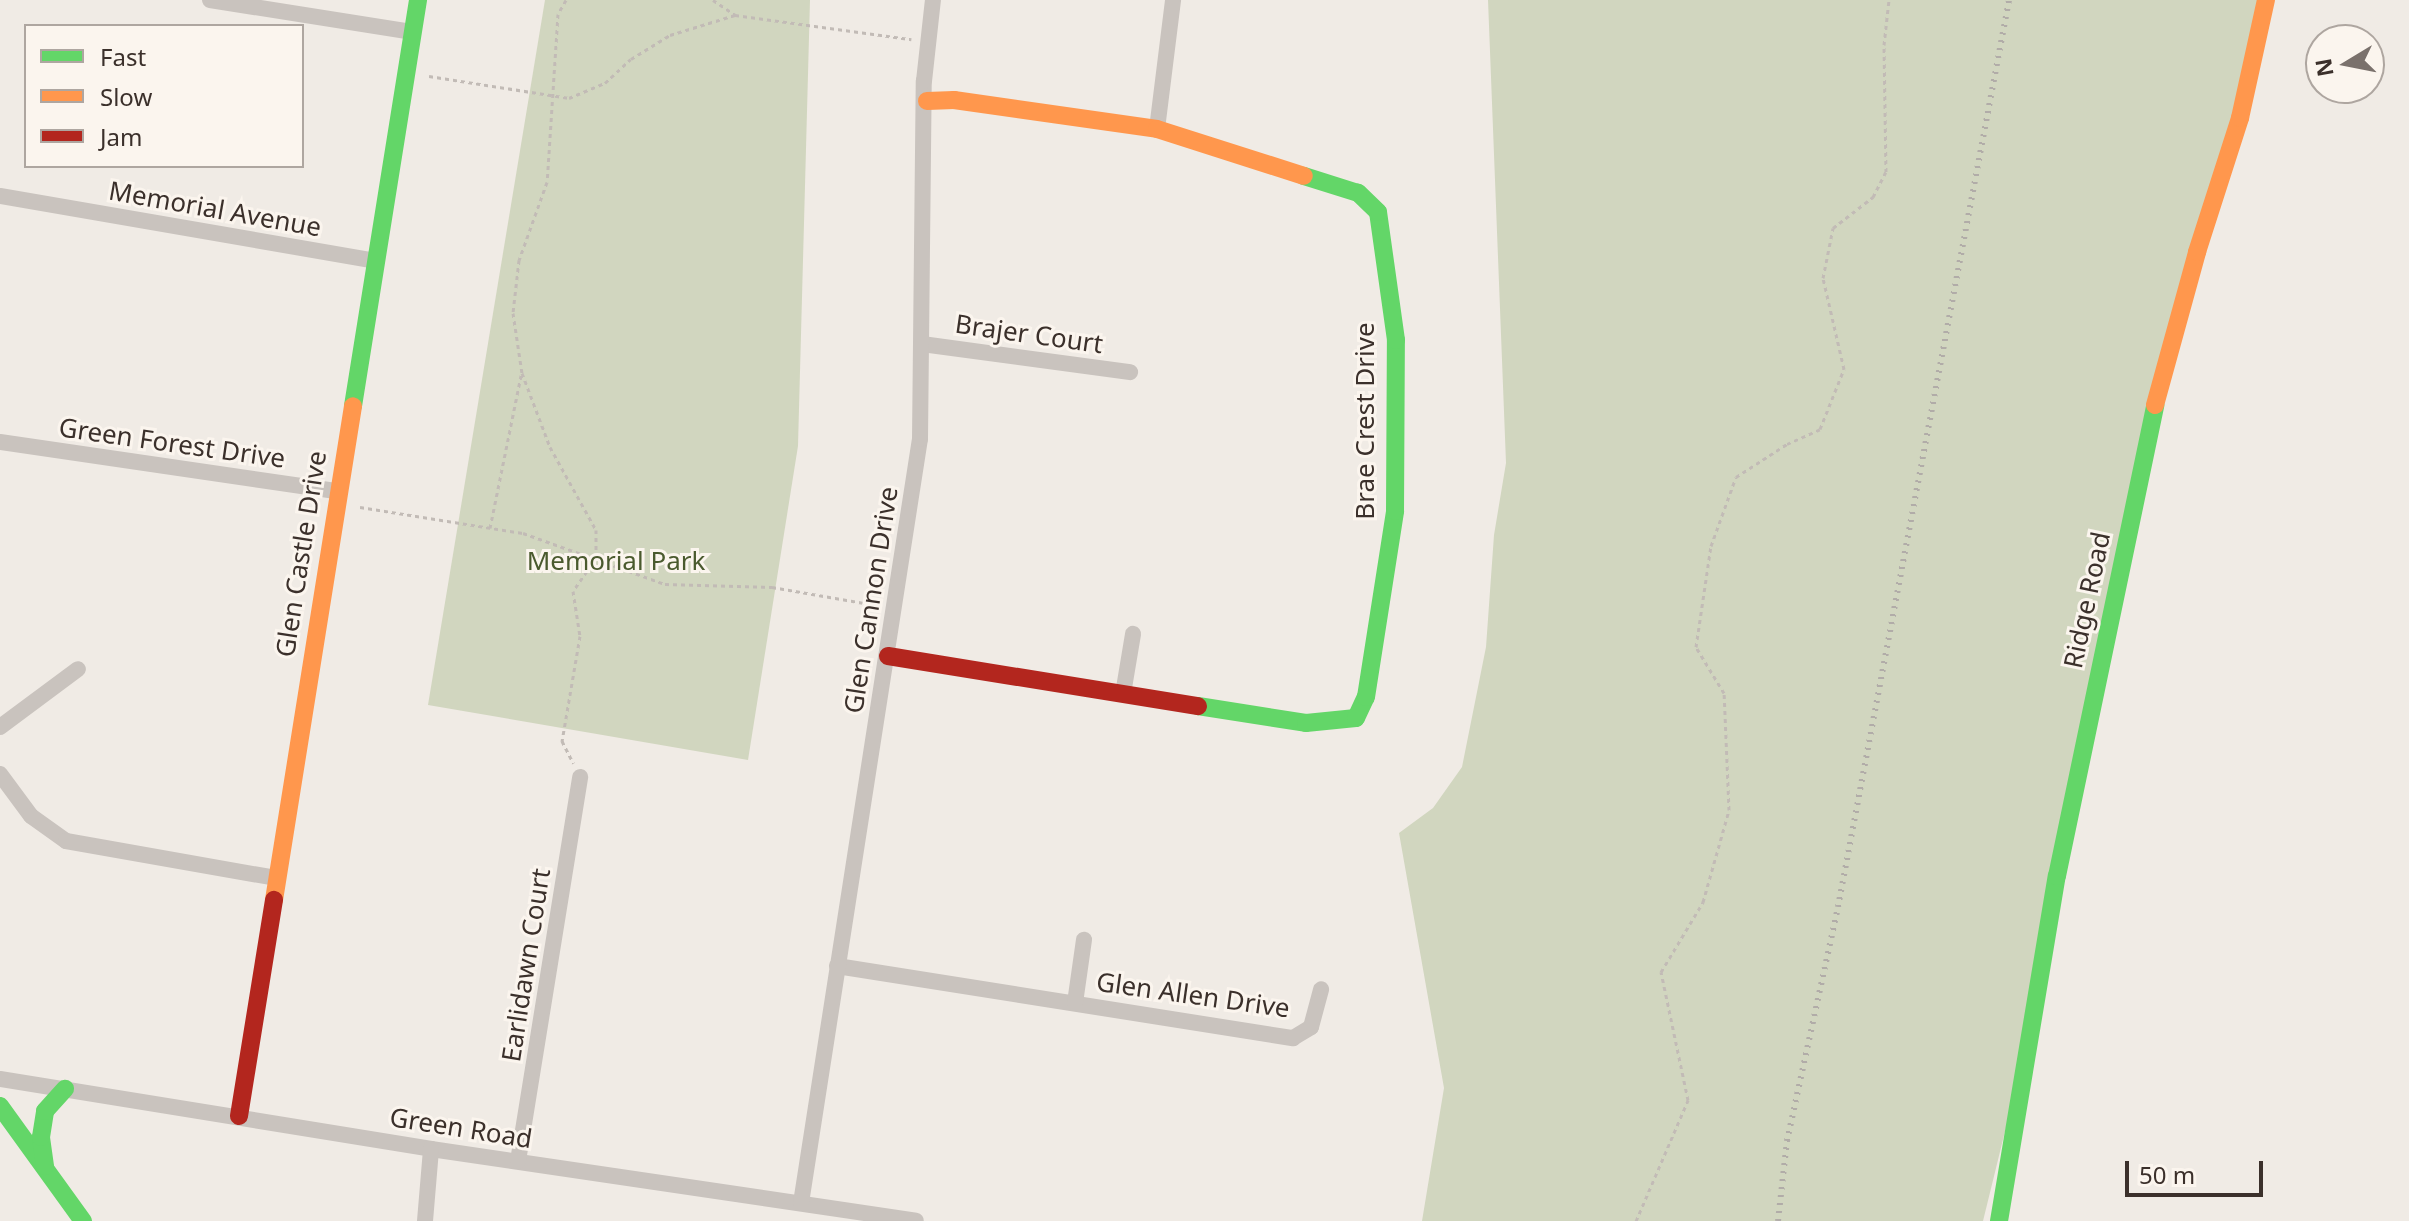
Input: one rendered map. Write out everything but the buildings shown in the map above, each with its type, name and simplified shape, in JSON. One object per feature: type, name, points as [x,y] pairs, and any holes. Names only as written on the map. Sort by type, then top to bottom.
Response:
[{"type":"street","points":[[210,0],[411,32]]},
{"type":"street","name":"Glen Castle Drive","points":[[239,1116],[418,0]]},
{"type":"street","name":"Glen Cannon Drive","points":[[801,1203],[920,439],[926,41],[933,0]]},
{"type":"street","points":[[1157,129],[1173,0]]},
{"type":"street","name":"Ridge Road","points":[[1999,1221],[2057,876],[2154,408],[2197,252],[2240,118],[2266,0]]},
{"type":"street","name":"Brae Crest Drive","points":[[888,656],[1306,723],[1356,718],[1366,697],[1395,511],[1396,340],[1378,212],[1358,193],[1157,129],[954,100],[927,101]]},
{"type":"street","name":"Memorial Avenue","points":[[0,196],[375,261]]},
{"type":"street","name":"Brajer Court","points":[[922,344],[1130,372]]},
{"type":"street","name":"Green Forest Drive","points":[[0,442],[336,497]]},
{"type":"street","points":[[1123,694],[1133,634]]},
{"type":"street","points":[[0,727],[78,669]]},
{"type":"street","points":[[0,774],[31,816],[66,841],[276,878]]},
{"type":"street","name":"Earlidawn Court","points":[[518,1161],[580,777]]},
{"type":"street","name":"Glen Allen Drive","points":[[1075,1003],[1084,940]]},
{"type":"street","name":"Glen Allen Drive","points":[[837,966],[1293,1038],[1311,1027],[1321,989]]},
{"type":"street","name":"Green Road","points":[[0,1079],[431,1149],[916,1221]]},
{"type":"street","points":[[46,1169],[41,1137],[45,1111],[65,1089]]},
{"type":"street","points":[[0,1106],[83,1221]]},
{"type":"street","points":[[425,1221],[431,1149]]},
{"type":"path","points":[[566,0],[558,14],[547,182],[519,260],[513,313],[522,373],[550,447],[596,530],[596,558],[573,591],[580,636],[562,741],[580,777]]},
{"type":"path","points":[[713,0],[735,15]]},
{"type":"path","points":[[1636,1221],[1688,1100],[1661,972],[1703,902],[1729,810],[1724,693],[1696,647],[1711,546],[1736,477],[1787,444],[1820,429],[1844,369],[1823,278],[1833,228],[1873,197],[1886,172],[1884,45],[1889,0]]},
{"type":"path","points":[[405,72],[569,98],[605,83],[631,59],[670,35],[735,15],[926,41]]},
{"type":"path","points":[[490,528],[522,373]]},
{"type":"path","points":[[336,497],[523,533],[665,584],[772,587],[895,609]]},
{"type":"green space","name":"Memorial Park","points":[[545,0],[810,0],[798,446],[748,760],[428,705]]},
{"type":"green space","points":[[1488,0],[2270,0],[2173,348],[2022,1062],[1983,1221],[1422,1221],[1444,1088],[1399,833],[1433,808],[1462,767],[1486,647],[1494,535],[1506,463]]},
{"type":"railway","points":[[1778,1221],[1787,1141],[1838,907],[2009,0]]},
{"type":"traffic: fast","points":[[353,406],[418,0]]},
{"type":"traffic: fast","points":[[1198,706],[1306,723],[1356,718],[1366,697],[1395,511],[1396,340],[1378,212],[1358,193],[1304,176]]},
{"type":"traffic: fast","points":[[1999,1221],[2057,876],[2155,405]]},
{"type":"traffic: fast","points":[[45,1166],[41,1137],[45,1111],[65,1089]]},
{"type":"traffic: fast","points":[[0,1106],[83,1221]]},
{"type":"traffic: slow","points":[[2155,405],[2197,252],[2240,118],[2266,0]]},
{"type":"traffic: slow","points":[[927,101],[954,100],[1157,129],[1304,176]]},
{"type":"traffic: slow","points":[[274,900],[353,406]]},
{"type":"traffic: jam","points":[[888,656],[1198,706]]},
{"type":"traffic: jam","points":[[239,1116],[274,900]]}]
